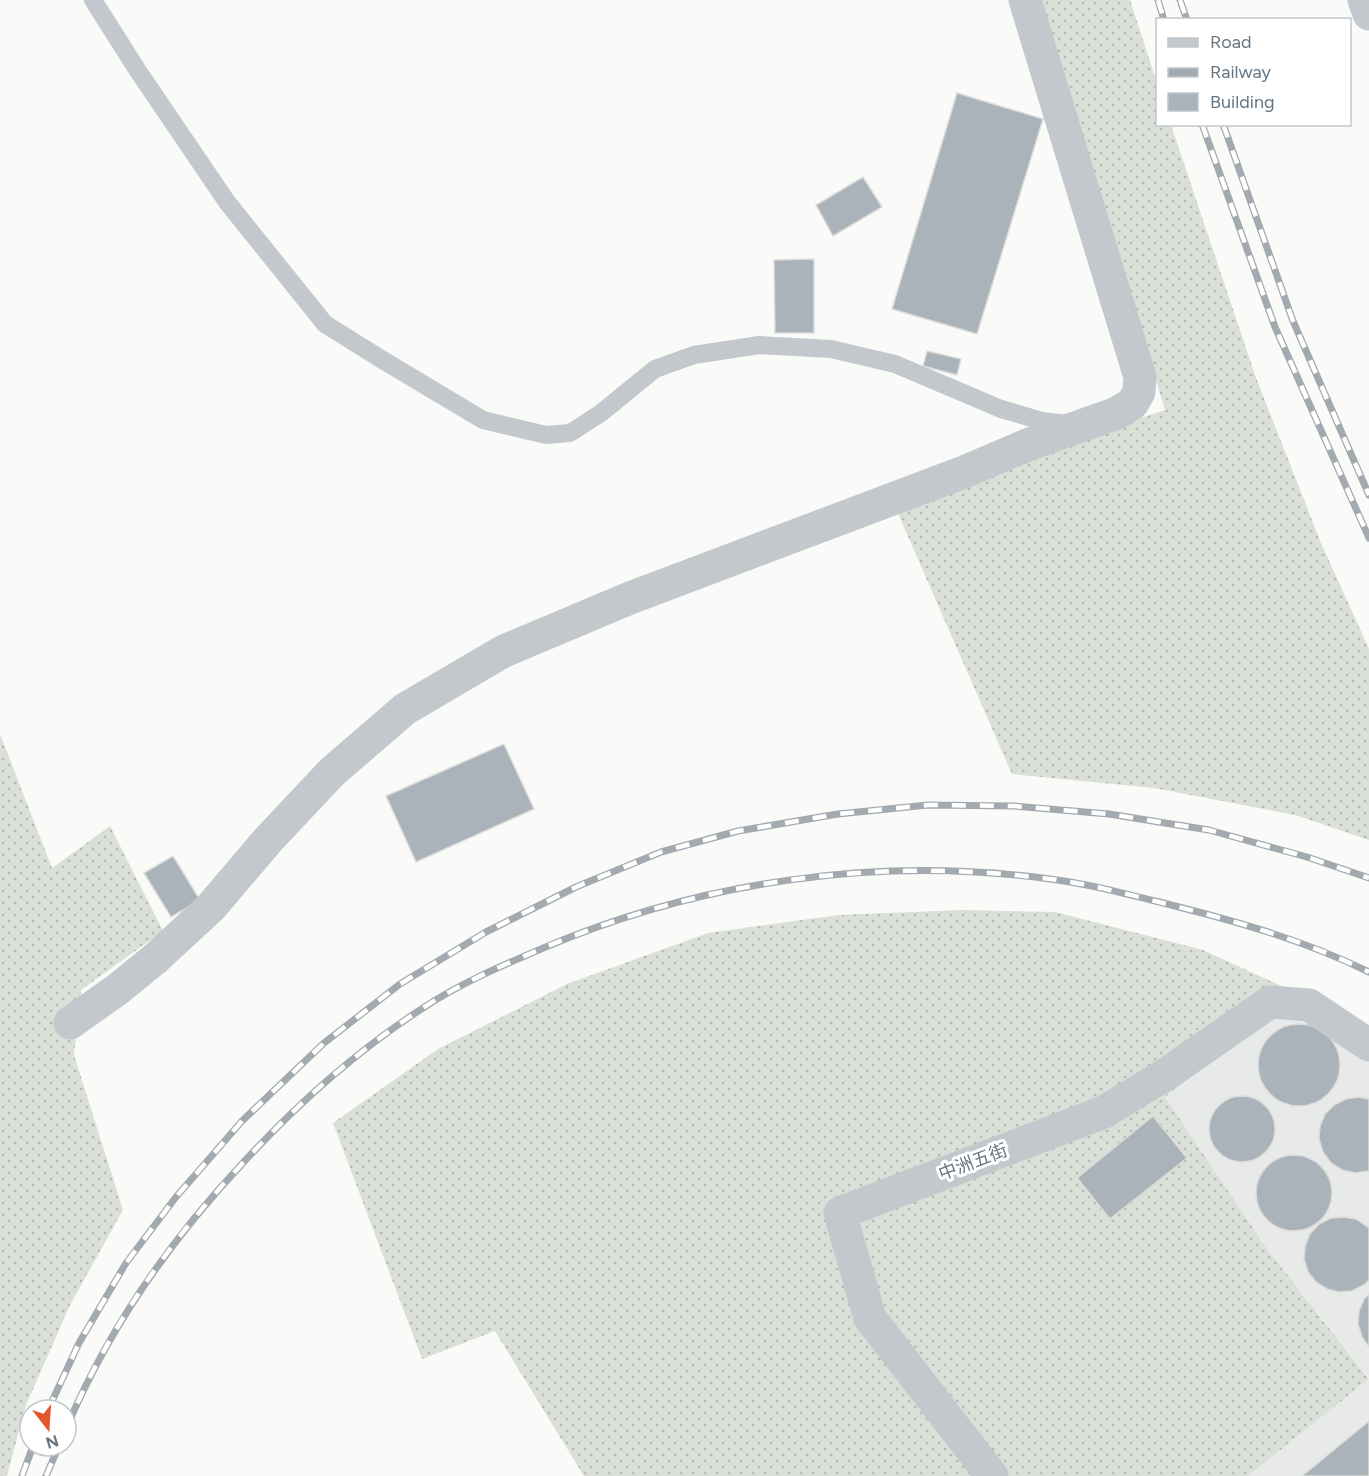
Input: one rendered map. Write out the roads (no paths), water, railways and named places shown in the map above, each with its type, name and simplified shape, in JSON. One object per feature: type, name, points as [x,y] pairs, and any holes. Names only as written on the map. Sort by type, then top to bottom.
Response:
[{"type":"street","points":[[70,1023],[118,989],[203,914],[267,840],[332,772],[405,709],[504,651],[630,598],[902,496],[1027,445],[1117,413],[1132,404],[1139,392],[1140,377],[1026,0]]},
{"type":"street","points":[[1364,0],[1369,14]]},
{"type":"street","name":"中洲五街","points":[[992,1476],[870,1318],[840,1213],[1104,1112],[1168,1073],[1270,1002],[1309,1005],[1369,1045]]},
{"type":"lane","points":[[93,0],[227,202],[325,324],[483,420],[546,435],[570,433],[601,413],[655,369],[694,355],[759,345],[831,349],[895,364],[1001,409],[1042,421],[1081,426]]},
{"type":"railway","points":[[1158,0],[1163,18]]},
{"type":"railway","points":[[1180,0],[1186,18]]},
{"type":"railway","points":[[1203,126],[1275,327],[1369,538]]},
{"type":"railway","points":[[1224,126],[1293,321],[1369,495]]},
{"type":"railway","points":[[54,1398],[79,1343],[126,1263],[176,1197],[242,1121],[324,1043],[400,984],[486,932],[576,887],[661,852],[738,831],[838,814],[928,805],[1014,806],[1109,814],[1209,830],[1307,857],[1369,878]]},
{"type":"railway","points":[[78,1403],[120,1322],[164,1257],[214,1195],[304,1101],[373,1043],[437,999],[511,962],[601,926],[663,906],[727,891],[791,880],[855,873],[920,871],[985,873],[1080,884],[1196,911],[1297,942],[1369,972]]},
{"type":"railway","points":[[22,1476],[29,1458]]},
{"type":"railway","points":[[46,1476],[54,1458]]}]
